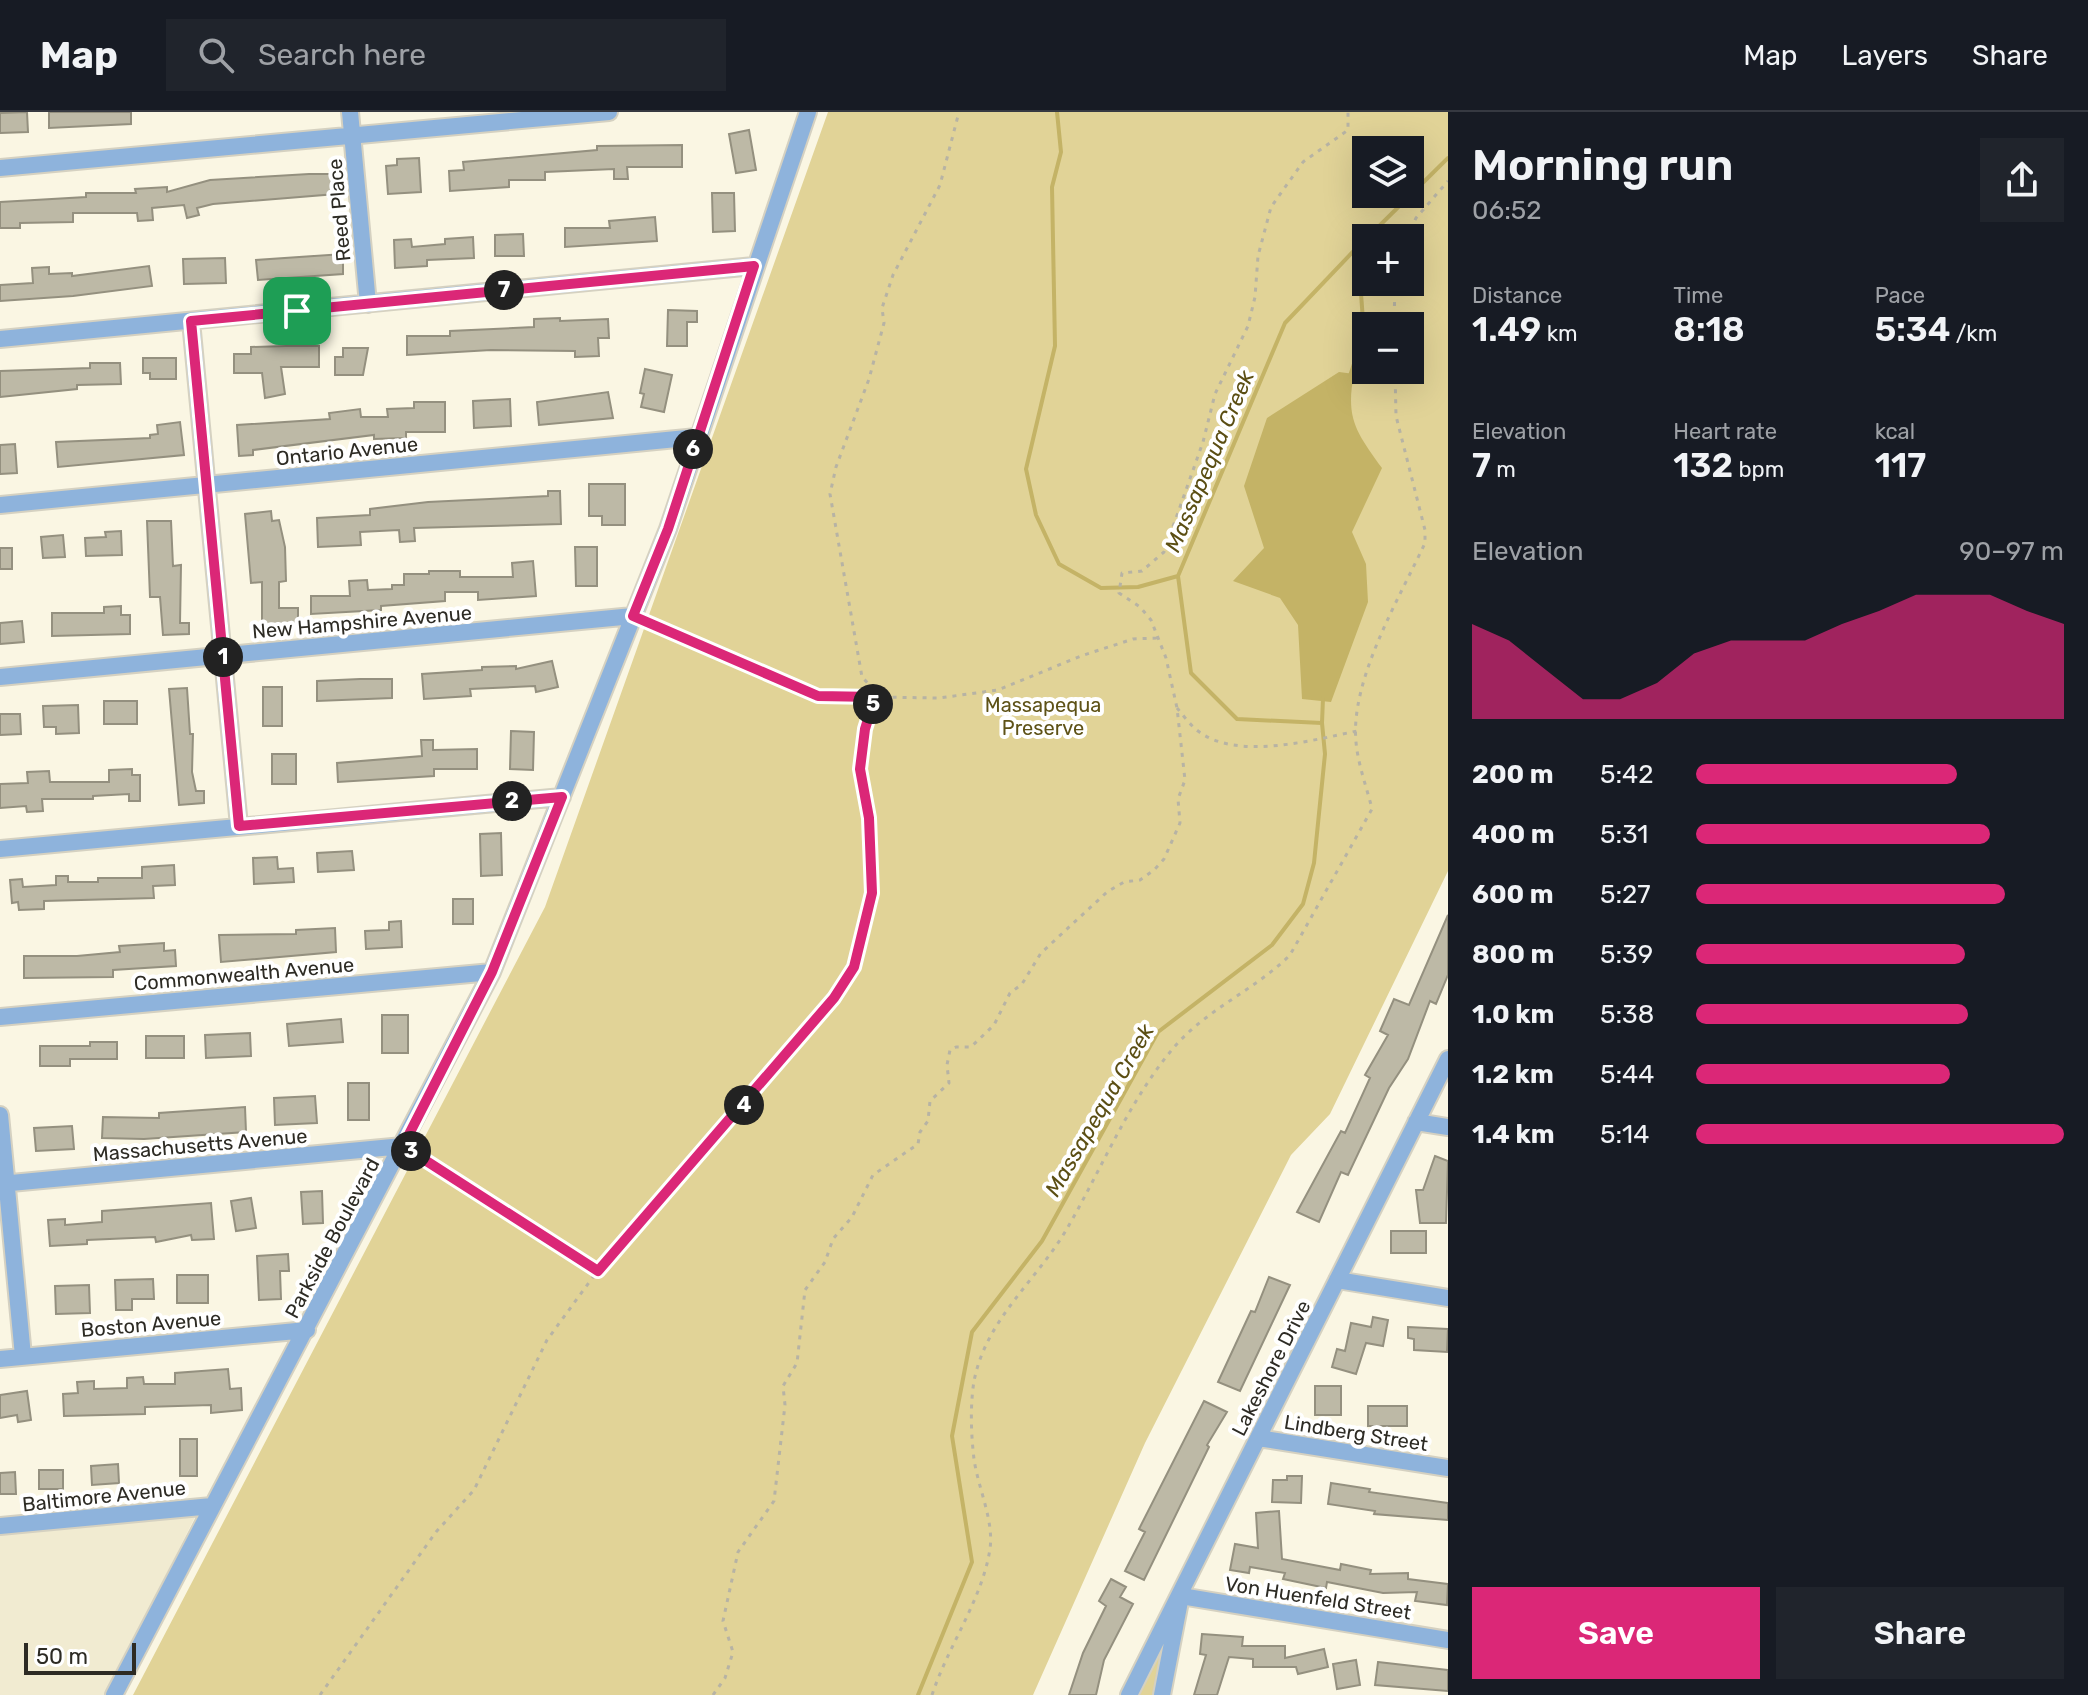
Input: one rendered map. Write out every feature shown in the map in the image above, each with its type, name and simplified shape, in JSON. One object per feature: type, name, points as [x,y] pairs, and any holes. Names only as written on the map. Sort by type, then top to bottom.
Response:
[{"type":"street","name":"Reed Place","points":[[350,112],[368,304]]},
{"type":"street","points":[[0,168],[609,112]]},
{"type":"street","name":"Parkside Boulevard","points":[[114,1695],[492,972],[668,529],[808,112]]},
{"type":"street","points":[[0,339],[754,266]]},
{"type":"street","points":[[191,321],[239,826]]},
{"type":"street","name":"Ontario Avenue","points":[[0,505],[697,437]]},
{"type":"street","name":"New Hampshire Avenue","points":[[0,677],[633,616]]},
{"type":"street","points":[[0,849],[562,797]]},
{"type":"street","name":"Commonwealth Avenue","points":[[0,1017],[492,972]]},
{"type":"street","name":"Lakeshore Drive","points":[[1129,1695],[1448,1059]]},
{"type":"street","points":[[0,1115],[3,1183],[23,1356]]},
{"type":"street","points":[[1416,1122],[1448,1127]]},
{"type":"street","name":"Massachusetts Avenue","points":[[3,1183],[403,1146]]},
{"type":"street","points":[[1337,1280],[1448,1298]]},
{"type":"street","name":"Boston Avenue","points":[[0,1359],[307,1330]]},
{"type":"street","name":"Lindberg Street","points":[[1258,1438],[1448,1468]]},
{"type":"street","name":"Baltimore Avenue","points":[[0,1526],[212,1506]]},
{"type":"street","points":[[1162,1695],[1181,1596]]},
{"type":"street","name":"Von Huenfeld Street","points":[[1181,1596],[1448,1640]]},
{"type":"path","points":[[320,1695],[436,1532],[474,1490],[547,1340],[598,1271],[738,1113],[834,998],[854,967],[872,893],[869,818],[860,769],[865,729],[876,692],[862,677],[830,494],[836,467],[869,379],[893,275],[940,185],[959,112]]},
{"type":"path","points":[[713,1695],[725,1678],[733,1652],[723,1621],[738,1552],[774,1501],[785,1405],[783,1386],[797,1363],[805,1290],[810,1279],[821,1269],[833,1239],[852,1217],[873,1175],[918,1144],[928,1121],[930,1101],[949,1083],[947,1065],[950,1050],[971,1047],[994,1025],[1010,993],[1022,984],[1041,953],[1107,892],[1124,882],[1140,880],[1164,859],[1180,823],[1178,799],[1185,780],[1177,708],[1151,620],[1140,607],[1119,593],[1122,573],[1131,575],[1153,565],[1170,537],[1215,394],[1248,326],[1255,297],[1258,256],[1271,207],[1303,162],[1348,130],[1348,112]]},
{"type":"path","points":[[1413,224],[1448,181]]},
{"type":"path","points":[[932,1695],[979,1587],[990,1549],[990,1532],[974,1459],[971,1419],[974,1380],[987,1341],[1005,1311],[1063,1235],[1163,1062],[1199,1023],[1276,969],[1306,931],[1334,873],[1372,809],[1357,731],[1360,699],[1375,654],[1425,543],[1425,530],[1396,416],[1395,384]]},
{"type":"path","points":[[633,616],[818,696],[939,698],[998,690],[1107,647],[1133,639],[1158,638]]},
{"type":"path","points":[[1177,708],[1198,731],[1222,743],[1264,746],[1357,731]]},
{"type":"path","points":[[403,1146],[598,1271]]},
{"type":"shaded area","points":[[1339,372],[1352,374],[1351,403],[1355,425],[1382,468],[1352,532],[1366,564],[1368,602],[1331,702],[1302,699],[1298,625],[1280,598],[1233,581],[1264,548],[1244,486],[1267,418]]},
{"type":"shaded area","points":[[195,1517],[106,1695],[0,1695],[0,1535]]},
{"type":"green space","name":"Massapequa Preserve","points":[[828,112],[1448,112],[1448,871],[1330,1114],[1291,1155],[1145,1443],[1033,1695],[133,1695],[545,907]]},
{"type":"green space","points":[[1181,1596],[1163,1695],[1129,1695]]},
{"type":"building","points":[[27,112],[28,132],[0,133],[0,113]]},
{"type":"building","points":[[49,112],[131,112],[131,124],[49,128]]},
{"type":"building","points":[[749,130],[756,170],[736,173],[729,134]]},
{"type":"building","points":[[682,145],[682,167],[627,167],[628,179],[614,179],[614,169],[545,172],[545,180],[509,180],[509,187],[450,191],[449,171],[464,170],[463,162],[597,150],[597,146]]},
{"type":"building","points":[[419,158],[421,192],[388,194],[386,166],[397,165],[397,159]]},
{"type":"building","points":[[336,174],[336,194],[213,204],[197,208],[199,215],[187,218],[184,205],[152,208],[153,220],[138,221],[137,213],[73,213],[73,222],[20,223],[20,228],[0,228],[0,202],[86,197],[86,193],[136,193],[135,189],[167,187],[167,192],[210,180]]},
{"type":"building","points":[[712,193],[734,193],[735,231],[713,232]]},
{"type":"building","points":[[655,217],[657,241],[565,247],[565,228],[610,228],[609,221]]},
{"type":"building","points":[[523,234],[524,256],[495,256],[495,235]]},
{"type":"building","points":[[473,237],[474,258],[427,260],[427,266],[395,268],[394,240],[411,239],[412,247],[445,244],[445,239]]},
{"type":"building","points":[[343,254],[343,274],[258,280],[256,260]]},
{"type":"building","points":[[225,258],[226,283],[184,284],[183,259]]},
{"type":"building","points":[[149,266],[152,286],[0,301],[0,285],[33,283],[32,268],[49,267],[49,274],[72,273],[72,276]]},
{"type":"building","points":[[668,310],[697,311],[697,322],[687,322],[687,346],[667,346]]},
{"type":"building","points":[[560,318],[560,321],[608,319],[609,338],[598,338],[599,356],[575,357],[575,351],[491,350],[407,355],[407,336],[450,336],[450,331],[534,327],[534,319]]},
{"type":"building","points":[[319,346],[319,367],[281,367],[285,394],[265,398],[262,373],[234,373],[234,354],[251,354],[251,347]]},
{"type":"building","points":[[343,348],[368,348],[363,375],[335,375],[335,357],[343,357]]},
{"type":"building","points":[[143,358],[176,358],[176,379],[150,379],[150,373],[143,373]]},
{"type":"building","points":[[90,363],[120,363],[121,384],[77,385],[77,389],[0,397],[0,371],[90,368]]},
{"type":"building","points":[[645,369],[672,375],[664,412],[641,407],[644,394],[640,393]]},
{"type":"building","points":[[608,392],[613,418],[539,425],[537,402]]},
{"type":"building","points":[[510,399],[511,426],[474,428],[473,401]]},
{"type":"building","points":[[414,402],[445,402],[445,432],[406,432],[406,438],[374,439],[374,435],[253,450],[253,455],[239,456],[237,425],[330,419],[329,413],[360,409],[361,417],[388,417],[387,409],[414,408]]},
{"type":"building","points":[[180,422],[184,455],[58,467],[56,442],[150,438],[150,435],[158,434],[157,425]]},
{"type":"building","points":[[15,444],[17,473],[0,474],[0,445]]},
{"type":"building","points":[[589,484],[625,484],[625,525],[602,525],[602,516],[589,516]]},
{"type":"building","points":[[548,491],[560,491],[561,524],[414,528],[415,541],[400,542],[399,530],[360,532],[361,545],[318,547],[317,518],[370,515],[370,509],[428,502],[548,496]]},
{"type":"building","points":[[271,511],[272,521],[279,520],[285,547],[286,581],[279,582],[279,608],[298,608],[298,623],[262,626],[262,582],[251,583],[245,514]]},
{"type":"building","points":[[147,521],[171,521],[173,566],[181,565],[180,623],[189,623],[189,634],[163,635],[160,597],[150,597]]},
{"type":"building","points":[[121,531],[122,555],[86,556],[85,538],[106,537],[105,532]]},
{"type":"building","points":[[63,535],[65,557],[43,558],[41,537]]},
{"type":"building","points":[[575,547],[597,547],[597,586],[576,586]]},
{"type":"building","points":[[0,548],[12,548],[12,569],[0,569]]},
{"type":"building","points":[[533,561],[536,596],[478,600],[478,592],[445,592],[445,601],[381,606],[381,610],[311,614],[311,596],[350,596],[349,581],[367,580],[368,590],[392,589],[392,585],[404,585],[404,574],[429,574],[429,571],[460,571],[460,577],[513,577],[512,563]]},
{"type":"building","points":[[121,606],[121,615],[130,615],[130,634],[52,636],[52,613],[104,613],[104,607]]},
{"type":"building","points":[[22,621],[24,642],[0,644],[0,623]]},
{"type":"building","points":[[552,661],[558,687],[536,692],[535,686],[470,689],[471,696],[424,699],[422,674],[482,670],[482,667],[516,666],[516,669]]},
{"type":"building","points":[[392,679],[392,698],[317,701],[317,681]]},
{"type":"building","points":[[263,687],[282,687],[282,726],[263,726]]},
{"type":"building","points":[[187,688],[190,734],[193,734],[192,772],[196,791],[204,791],[204,803],[179,805],[169,689]]},
{"type":"building","points":[[104,701],[137,701],[137,724],[104,724]]},
{"type":"building","points":[[78,705],[79,733],[56,734],[56,727],[44,727],[43,706]]},
{"type":"building","points":[[0,714],[20,714],[21,734],[0,735]]},
{"type":"building","points":[[511,731],[534,732],[533,770],[510,769]]},
{"type":"building","points":[[421,740],[433,740],[433,750],[477,749],[477,769],[434,769],[434,776],[338,782],[337,763],[422,756]]},
{"type":"building","points":[[272,754],[296,754],[296,784],[272,784]]},
{"type":"building","points":[[132,769],[132,775],[140,775],[140,801],[129,801],[129,794],[93,796],[93,799],[42,799],[43,811],[27,812],[26,806],[0,808],[0,784],[28,783],[27,772],[49,771],[50,782],[109,782],[109,770]]},
{"type":"building","points":[[501,833],[502,875],[481,876],[480,834]]},
{"type":"building","points":[[352,851],[354,870],[318,872],[317,853]]},
{"type":"building","points":[[277,857],[278,869],[293,868],[294,882],[254,884],[253,858]]},
{"type":"building","points":[[174,865],[175,885],[153,886],[154,898],[44,901],[44,909],[19,910],[18,902],[12,903],[10,880],[22,879],[23,887],[56,885],[56,876],[68,876],[68,882],[142,878],[142,867]]},
{"type":"building","points":[[453,899],[473,899],[473,924],[453,924]]},
{"type":"building","points":[[1448,915],[1448,975],[1436,1004],[1430,1001],[1408,1059],[1389,1088],[1348,1175],[1341,1172],[1319,1222],[1297,1212],[1341,1131],[1345,1133],[1370,1078],[1365,1075],[1388,1035],[1380,1031],[1394,999],[1409,1005]]},
{"type":"building","points":[[401,921],[402,947],[366,949],[365,931],[389,930],[389,922]]},
{"type":"building","points":[[335,928],[336,952],[221,962],[219,935],[296,934],[296,930]]},
{"type":"building","points":[[164,943],[164,951],[175,950],[176,966],[113,970],[113,977],[24,978],[24,956],[77,956],[120,952],[119,946]]},
{"type":"building","points":[[382,1015],[408,1015],[408,1053],[382,1053]]},
{"type":"building","points":[[341,1019],[343,1042],[289,1046],[287,1024]]},
{"type":"building","points":[[250,1033],[251,1056],[206,1058],[205,1035]]},
{"type":"building","points":[[146,1036],[184,1036],[184,1058],[146,1058]]},
{"type":"building","points":[[90,1042],[117,1042],[117,1059],[70,1059],[70,1066],[40,1066],[40,1046],[90,1046]]},
{"type":"building","points":[[348,1083],[369,1083],[369,1120],[348,1120]]},
{"type":"building","points":[[315,1096],[317,1123],[275,1125],[274,1098]]},
{"type":"building","points":[[245,1107],[246,1132],[144,1139],[102,1138],[103,1117],[159,1118],[159,1113]]},
{"type":"building","points":[[72,1126],[74,1149],[36,1151],[34,1128]]},
{"type":"building","points":[[1435,1156],[1448,1161],[1446,1223],[1420,1223],[1416,1190],[1423,1190]]},
{"type":"building","points":[[322,1191],[323,1223],[303,1224],[301,1192]]},
{"type":"building","points":[[251,1198],[256,1228],[236,1231],[231,1201]]},
{"type":"building","points":[[211,1203],[214,1239],[192,1240],[191,1235],[156,1242],[155,1237],[87,1240],[87,1244],[50,1246],[48,1220],[65,1219],[65,1225],[102,1222],[102,1211]]},
{"type":"building","points":[[1391,1231],[1426,1231],[1426,1253],[1391,1253]]},
{"type":"building","points":[[288,1254],[289,1271],[280,1271],[281,1299],[259,1300],[257,1256]]},
{"type":"building","points":[[177,1275],[208,1275],[208,1303],[177,1303]]},
{"type":"building","points":[[1269,1277],[1290,1285],[1240,1391],[1218,1382],[1251,1311],[1255,1312]]},
{"type":"building","points":[[153,1279],[154,1299],[132,1299],[132,1310],[116,1310],[115,1280]]},
{"type":"building","points":[[89,1285],[90,1313],[56,1314],[55,1286]]},
{"type":"building","points":[[1373,1317],[1388,1320],[1383,1346],[1366,1343],[1356,1374],[1332,1367],[1337,1349],[1345,1351],[1351,1323],[1371,1327]]},
{"type":"building","points":[[1408,1327],[1448,1329],[1447,1352],[1414,1350],[1414,1339],[1408,1338]]},
{"type":"building","points":[[228,1369],[230,1389],[241,1388],[242,1410],[211,1413],[211,1405],[145,1407],[145,1414],[64,1416],[63,1394],[78,1393],[77,1382],[94,1381],[94,1389],[127,1388],[127,1378],[143,1377],[144,1384],[175,1384],[175,1373]]},
{"type":"building","points":[[1315,1386],[1341,1386],[1341,1415],[1315,1415]]},
{"type":"building","points":[[27,1391],[31,1420],[18,1422],[17,1415],[0,1418],[0,1395]]},
{"type":"building","points":[[1204,1401],[1227,1412],[1207,1445],[1209,1447],[1144,1580],[1125,1571],[1145,1532],[1139,1529]]},
{"type":"building","points":[[1368,1406],[1407,1406],[1407,1426],[1368,1426]]},
{"type":"building","points":[[180,1439],[197,1439],[197,1476],[180,1476]]},
{"type":"building","points":[[118,1464],[119,1483],[92,1485],[91,1466]]},
{"type":"building","points":[[39,1470],[63,1470],[63,1489],[39,1489]]},
{"type":"building","points":[[15,1472],[16,1494],[0,1494],[0,1473]]},
{"type":"building","points":[[1287,1476],[1302,1476],[1301,1503],[1272,1502],[1273,1480],[1287,1480]]},
{"type":"building","points":[[1331,1483],[1370,1489],[1369,1492],[1448,1503],[1448,1520],[1374,1514],[1375,1511],[1328,1504]]},
{"type":"building","points":[[1279,1511],[1282,1559],[1340,1570],[1341,1564],[1371,1570],[1370,1574],[1408,1573],[1408,1579],[1448,1584],[1447,1605],[1415,1601],[1417,1592],[1383,1593],[1327,1582],[1326,1588],[1283,1579],[1285,1573],[1250,1567],[1249,1573],[1230,1570],[1235,1544],[1258,1548],[1256,1513]]},
{"type":"building","points":[[1111,1579],[1126,1587],[1120,1597],[1133,1604],[1104,1660],[1096,1695],[1069,1695],[1083,1653],[1106,1606],[1099,1601]]},
{"type":"building","points":[[1202,1634],[1243,1637],[1242,1646],[1285,1646],[1285,1658],[1324,1649],[1328,1667],[1298,1674],[1296,1667],[1253,1667],[1253,1659],[1229,1657],[1217,1695],[1194,1695],[1206,1655],[1200,1654]]},
{"type":"building","points":[[1356,1660],[1360,1685],[1337,1689],[1333,1664]]},
{"type":"building","points":[[1378,1662],[1448,1670],[1448,1691],[1375,1685]]},
{"type":"waterway","points":[[1057,112],[1061,152],[1052,187],[1055,346],[1026,469],[1036,515],[1059,564],[1101,588],[1138,587],[1178,576]]},
{"type":"waterway","name":"Massapequa Creek","points":[[1381,224],[1448,158]]},
{"type":"waterway","name":"Massapequa Creek","points":[[918,1695],[972,1562],[952,1436],[972,1332],[1042,1241],[1158,1032],[1272,945],[1303,904],[1314,863],[1325,754],[1322,723],[1237,719],[1191,673],[1178,576],[1285,323],[1352,253]]},
{"type":"waterway","points":[[1349,379],[1364,334],[1361,296]]},
{"type":"waterway","points":[[1322,723],[1323,698]]},
{"type":"route","points":[[754,266],[668,529],[633,616],[682,635],[762,675],[818,696],[875,697],[865,729],[860,769],[869,818],[872,893],[854,967],[834,998],[788,1049],[738,1113],[598,1271],[403,1146],[492,972],[562,797],[239,826],[191,321],[297,311],[754,266]]}]
